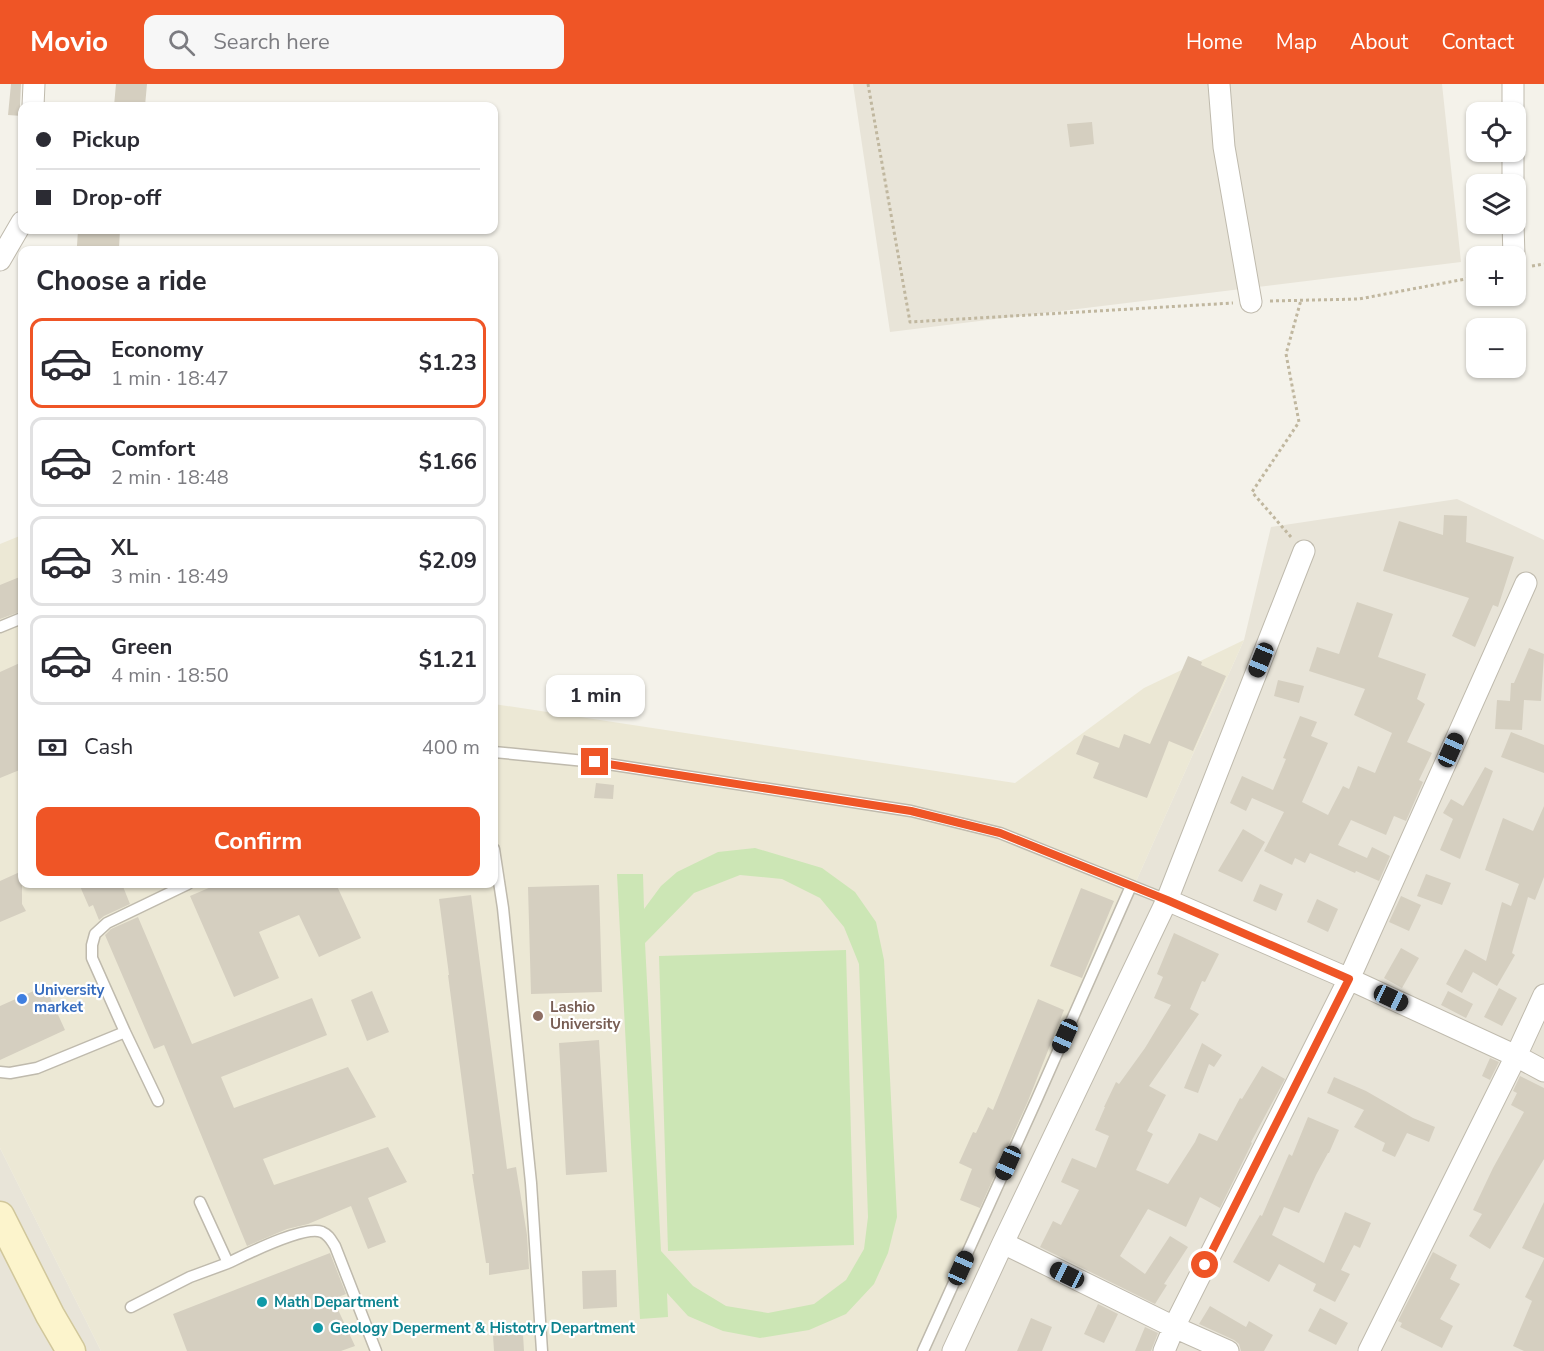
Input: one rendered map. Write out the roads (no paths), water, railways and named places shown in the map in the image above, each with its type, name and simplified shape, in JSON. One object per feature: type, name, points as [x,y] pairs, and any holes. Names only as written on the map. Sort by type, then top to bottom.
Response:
[{"type":"main road","points":[[4,1231],[71,1351]]},
{"type":"street","points":[[33,102],[34,84]]},
{"type":"street","points":[[1219,84],[1224,147],[1251,302]]},
{"type":"street","points":[[1513,84],[1513,102]]},
{"type":"street","points":[[0,260],[18,229]]},
{"type":"street","points":[[953,1351],[1167,900],[1304,551]]},
{"type":"street","points":[[1164,1351],[1349,979],[1526,583]]},
{"type":"street","points":[[1167,900],[1349,979],[1544,1071]]},
{"type":"street","points":[[1369,1351],[1544,995]]},
{"type":"street","points":[[1003,1243],[1228,1351]]},
{"type":"lane","points":[[0,627],[18,620]]},
{"type":"lane","points":[[498,752],[595,762],[911,811],[1000,833],[1167,900]]},
{"type":"lane","points":[[498,875],[531,1183],[542,1351]]},
{"type":"lane","points":[[923,1351],[1131,886]]},
{"type":"lane","points":[[158,1101],[92,958],[92,945],[95,934],[107,923],[180,888]]},
{"type":"lane","points":[[0,1072],[10,1074],[38,1068],[125,1032]]},
{"type":"lane","points":[[200,1202],[228,1263]]},
{"type":"lane","points":[[131,1307],[190,1277],[272,1243],[300,1233],[321,1231],[330,1236],[335,1246],[376,1351]]},
{"type":"place","name":"University market","points":[[22,999]]},
{"type":"place","name":"Lashio University","points":[[538,1016]]},
{"type":"place","name":"Math Department","points":[[262,1302]]},
{"type":"place","name":"Geology Deperment & Histotry Department","points":[[318,1328]]}]
